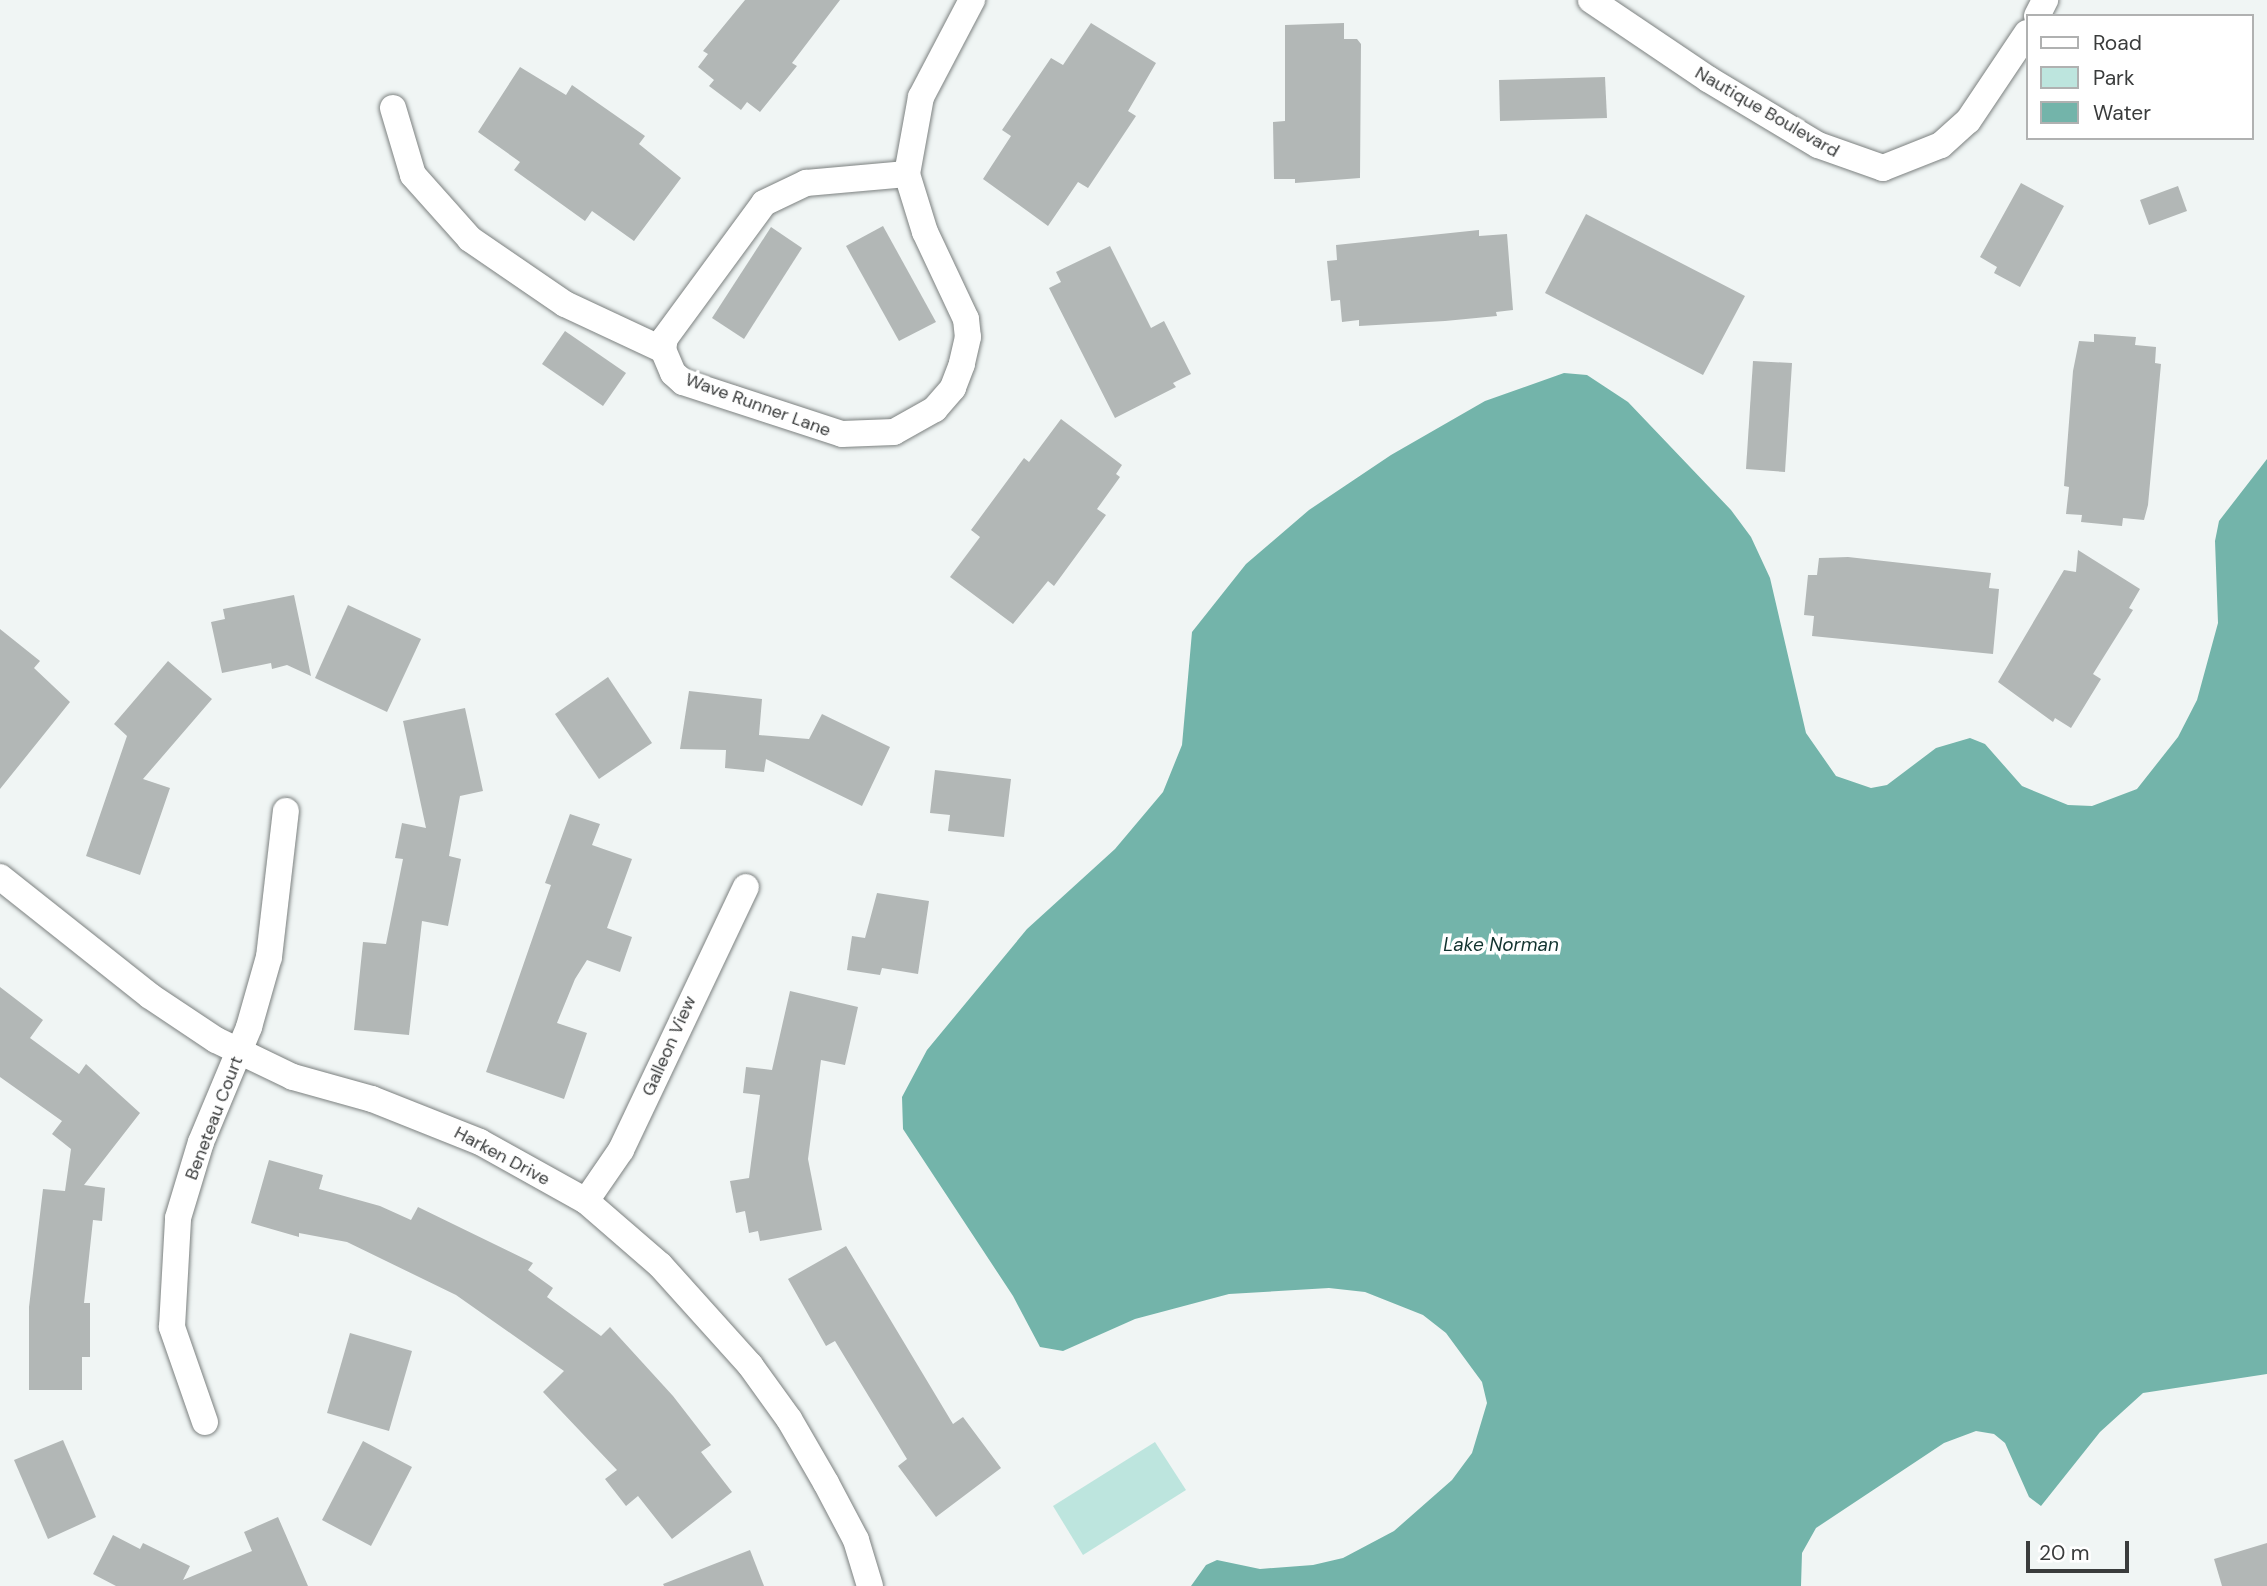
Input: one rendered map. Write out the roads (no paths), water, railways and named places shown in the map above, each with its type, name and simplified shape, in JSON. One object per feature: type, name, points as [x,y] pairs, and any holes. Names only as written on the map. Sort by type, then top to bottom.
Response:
[{"type":"street","name":"Wave Runner Lane","points":[[663,350],[666,363],[683,382],[819,430],[869,436],[894,432],[935,409],[953,388],[962,364],[968,337],[966,319],[925,232],[907,174],[921,97],[972,0]]},
{"type":"street","name":"Nautique Boulevard","points":[[1591,0],[1707,79],[1818,145],[1883,168],[1941,145],[1968,121],[2025,36]]},
{"type":"street","points":[[393,108],[412,176],[470,239],[565,304],[663,350],[665,338],[764,203],[806,183],[907,174]]},
{"type":"street","name":"Beneteau Court","points":[[205,1422],[191,1392],[172,1327],[178,1218],[201,1142],[239,1052],[268,957],[286,811]]},
{"type":"street","name":"Harken Drive","points":[[0,877],[150,996],[239,1052],[293,1077],[372,1099],[481,1142],[586,1201],[660,1265],[750,1365],[789,1419],[826,1483],[856,1540],[870,1586]]},
{"type":"street","name":"Galleon View","points":[[586,1201],[621,1150],[746,887]]},
{"type":"water","name":"Lake Norman","points":[[1564,373],[1587,375],[1628,402],[1731,510],[1751,537],[1770,578],[1806,733],[1836,776],[1871,788],[1887,785],[1936,748],[1970,738],[1985,744],[2022,786],[2068,805],[2092,806],[2137,789],[2178,737],[2197,700],[2218,623],[2215,541],[2219,521],[2267,459],[2267,1374],[2143,1393],[2100,1432],[2041,1506],[2029,1497],[2005,1443],[1994,1434],[1976,1431],[1944,1443],[1816,1528],[1802,1553],[1801,1586],[1191,1586],[1206,1565],[1217,1560],[1260,1569],[1313,1565],[1343,1558],[1394,1531],[1452,1480],[1472,1453],[1487,1403],[1482,1382],[1446,1333],[1423,1315],[1365,1292],[1329,1288],[1229,1294],[1135,1319],[1063,1351],[1040,1347],[1013,1296],[903,1129],[902,1097],[927,1050],[1027,929],[1115,849],[1163,792],[1182,745],[1192,632],[1246,564],[1309,510],[1391,455],[1485,401]]}]
